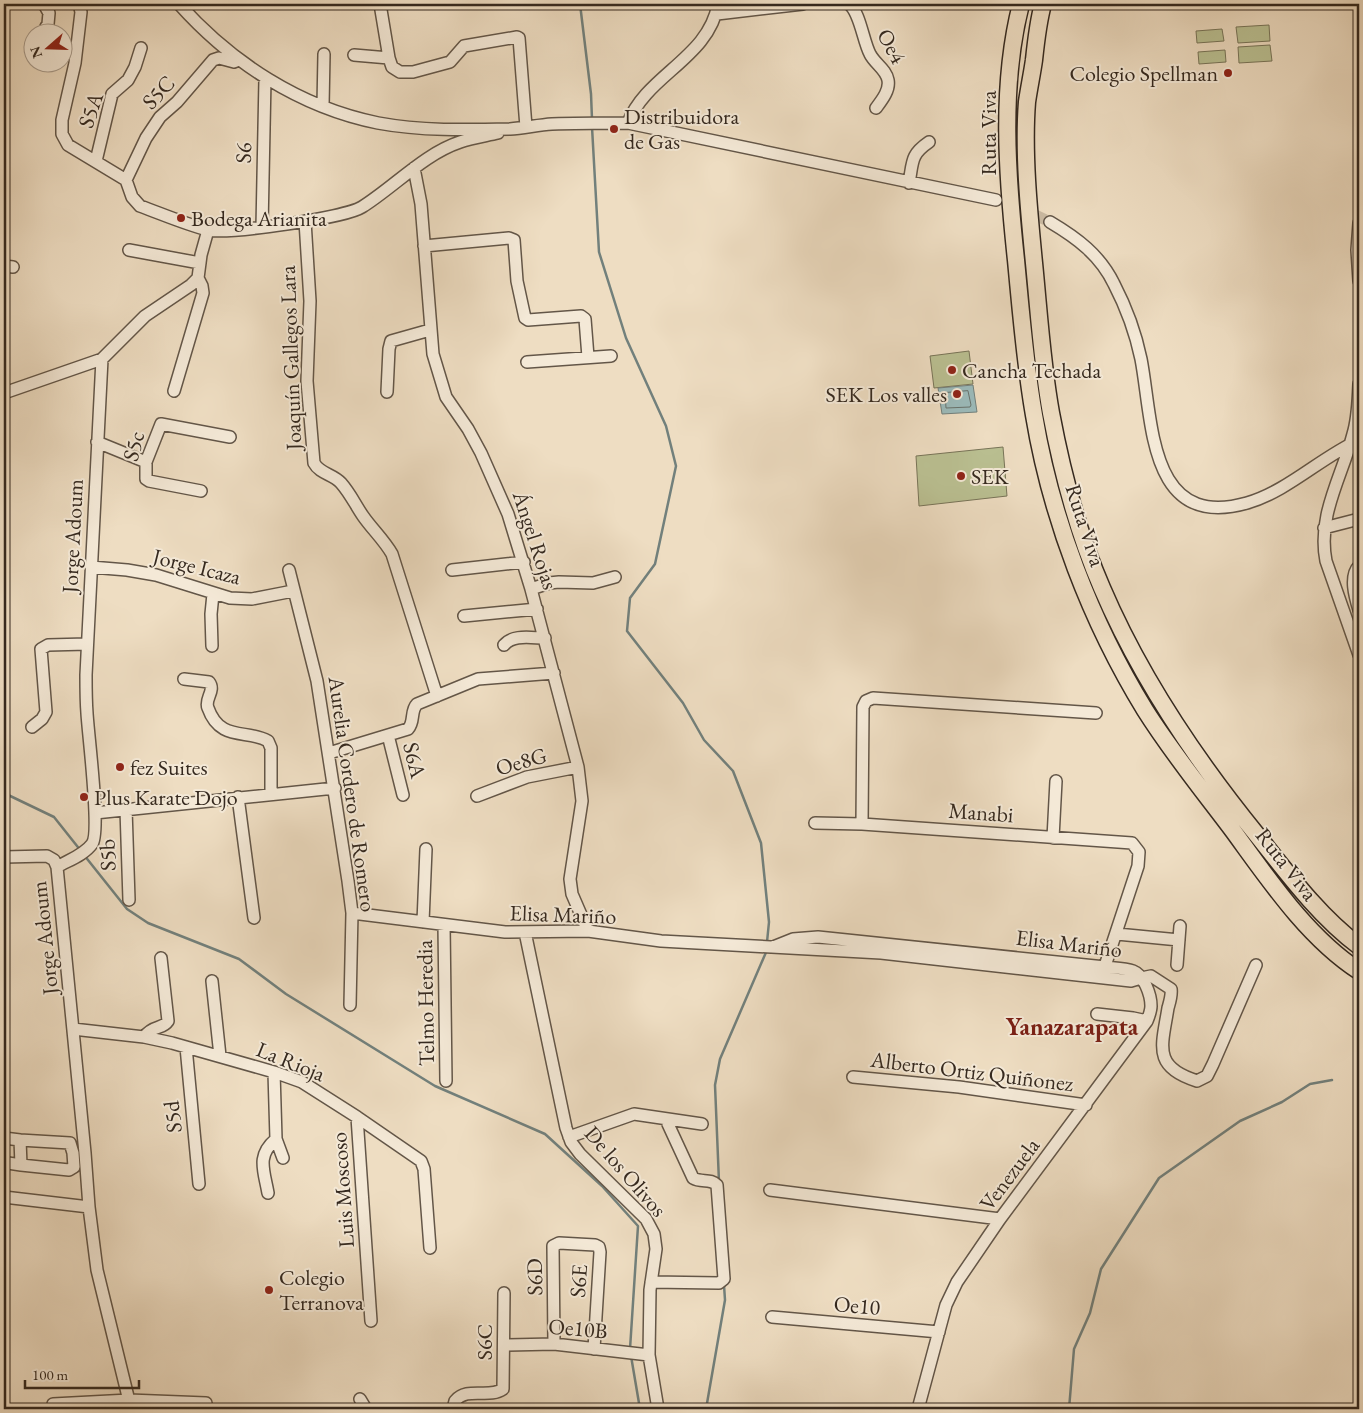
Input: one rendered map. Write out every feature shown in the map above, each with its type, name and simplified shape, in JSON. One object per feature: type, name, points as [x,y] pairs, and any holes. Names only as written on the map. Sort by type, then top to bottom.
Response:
[{"type":"highway","name":"Ruta Viva","points":[[1021,4],[1012,52],[1008,101],[1013,227],[1034,415],[1045,469],[1063,535],[1089,599],[1117,659],[1146,710],[1180,760],[1264,872],[1306,924],[1349,964],[1359,970]]},
{"type":"highway","name":"Ruta Viva","points":[[1043,4],[1039,18],[1028,101],[1026,143],[1031,234],[1043,362],[1053,422],[1061,460],[1081,532],[1102,588],[1132,651],[1197,754],[1237,811],[1281,865],[1326,918],[1359,946]]},
{"type":"highway","points":[[1034,61],[1052,4]]},
{"type":"street","points":[[44,4],[49,14],[48,22]]},
{"type":"street","points":[[79,4],[81,12],[75,63],[62,120],[62,134],[68,145],[126,180],[132,197],[140,206],[208,230],[222,231],[262,228],[354,212],[414,168],[460,142],[512,129],[573,123],[628,123],[996,200]]},
{"type":"street","points":[[179,4],[202,28],[239,60],[265,79],[323,106],[363,120],[394,125],[432,129],[512,129]]},
{"type":"street","points":[[380,4],[388,58],[392,66],[400,72],[413,72],[450,62],[464,46],[519,38],[526,127]]},
{"type":"street","points":[[628,123],[638,103],[646,93],[697,47],[708,32],[718,9],[802,4]]},
{"type":"street","name":"Oe4","points":[[848,4],[854,9],[870,54],[885,71],[888,80],[889,88],[876,108]]},
{"type":"street","name":"S5A","points":[[96,161],[112,94],[128,80],[135,67],[141,48]]},
{"type":"street","points":[[323,106],[324,54]]},
{"type":"street","points":[[354,56],[388,58]]},
{"type":"street","name":"S5C","points":[[126,180],[146,138],[160,117],[177,102],[213,60],[218,58],[234,62],[239,60]]},
{"type":"street","name":"S6","points":[[262,228],[265,79]]},
{"type":"street","points":[[909,183],[914,155],[929,142]]},
{"type":"street","name":"Ángel Rojas","points":[[414,168],[421,204],[433,354],[446,397],[468,429],[495,482],[508,514],[524,562],[578,767],[582,801],[570,879],[572,894],[588,931]]},
{"type":"street","name":"Joaquín Gallegos Lara","points":[[305,221],[310,301],[306,381],[314,463],[320,470],[342,484],[363,516],[392,554],[437,696]]},
{"type":"street","points":[[1050,222],[1075,238],[1093,253],[1115,285],[1140,357],[1150,426],[1159,461],[1173,487],[1183,496],[1193,502],[1206,506],[1230,506],[1246,503],[1274,492],[1355,442]]},
{"type":"street","points":[[1359,223],[1357,250],[1359,281]]},
{"type":"street","points":[[174,391],[203,293],[198,278],[208,230]]},
{"type":"street","points":[[424,246],[509,238],[514,240],[517,281],[525,318],[528,320],[581,316],[585,319],[588,357]]},
{"type":"street","points":[[129,250],[200,263]]},
{"type":"street","points":[[4,394],[102,359],[144,316],[198,278]]},
{"type":"street","points":[[387,392],[388,349],[391,341],[430,330]]},
{"type":"street","points":[[527,362],[611,356]]},
{"type":"street","name":"Jorge Adoum","points":[[102,359],[87,644],[86,712],[95,813],[95,838],[93,843],[82,853],[60,865],[73,1030],[79,1153],[89,1207],[98,1281],[130,1405]]},
{"type":"street","points":[[1359,384],[1355,442],[1333,492],[1324,528],[1326,561],[1359,655]]},
{"type":"street","name":"S5c","points":[[202,491],[146,479],[146,462],[160,424],[230,437]]},
{"type":"street","points":[[97,442],[146,462]]},
{"type":"street","points":[[1324,528],[1359,519]]},
{"type":"street","points":[[452,570],[524,562]]},
{"type":"street","points":[[1359,566],[1355,570],[1354,576],[1359,610]]},
{"type":"street","name":"Jorge Icaza","points":[[91,567],[156,575],[230,598],[252,599],[293,591]]},
{"type":"street","name":"Aurelia Cordero de Romero","points":[[289,570],[314,668],[335,788],[352,913],[350,1005]]},
{"type":"street","points":[[531,589],[549,583],[593,583],[615,577]]},
{"type":"street","points":[[212,646],[211,614],[213,594]]},
{"type":"street","points":[[464,616],[537,609]]},
{"type":"street","points":[[504,645],[507,641],[516,638],[545,638]]},
{"type":"street","points":[[32,727],[42,719],[46,712],[41,649],[48,645],[87,644]]},
{"type":"street","points":[[329,753],[410,727],[415,706],[478,679],[554,673]]},
{"type":"street","points":[[184,680],[209,682],[211,684],[212,689],[207,703],[208,709],[215,720],[227,731],[268,742],[271,748],[271,794]]},
{"type":"street","points":[[862,824],[863,707],[866,701],[873,698],[1096,713]]},
{"type":"street","name":"S6A","points":[[388,735],[403,795]]},
{"type":"street","name":"Oe8G","points":[[477,796],[527,777],[578,767]]},
{"type":"street","points":[[1053,838],[1056,781]]},
{"type":"street","points":[[95,813],[335,788]]},
{"type":"street","points":[[238,797],[254,918]]},
{"type":"street","name":"S5b","points":[[126,809],[129,900]]},
{"type":"street","name":"Manabi","points":[[815,823],[862,824],[1128,842],[1136,847],[1139,852],[1138,866],[1117,934]]},
{"type":"street","points":[[422,922],[426,850]]},
{"type":"street","points":[[4,858],[47,856],[60,865]]},
{"type":"street","name":"Elisa Mariño","points":[[352,913],[493,931],[588,931],[661,941],[773,947],[856,946],[1105,967],[1134,971],[1142,980]]},
{"type":"street","name":"Telmo Heredia","points":[[444,925],[446,1081]]},
{"type":"street","points":[[1177,965],[1180,926]]},
{"type":"street","name":"De los Olivos","points":[[525,932],[569,1137],[580,1154],[651,1226],[654,1234],[656,1249],[649,1304],[649,1353],[658,1409]]},
{"type":"street","points":[[1101,978],[1117,934],[1179,940]]},
{"type":"street","name":"Elisa Mariño","points":[[856,946],[1101,978],[1131,981],[1142,980]]},
{"type":"street","points":[[144,1037],[151,1029],[164,1026],[168,1022],[161,958]]},
{"type":"street","points":[[1097,1014],[1147,1021],[1151,1011],[1151,1003],[1142,980],[1151,976],[1171,989],[1162,1044],[1163,1057],[1170,1068],[1197,1081],[1207,1076],[1214,1064],[1256,965]]},
{"type":"street","points":[[212,981],[220,1056]]},
{"type":"street","name":"Venezuela","points":[[918,1409],[946,1305],[957,1282],[1000,1219],[1147,1021]]},
{"type":"street","name":"La Rioja","points":[[73,1030],[144,1037],[220,1056],[302,1082],[421,1161],[423,1165],[430,1248]]},
{"type":"street","name":"S5d","points":[[186,1047],[199,1184]]},
{"type":"street","points":[[274,1072],[276,1140],[283,1158]]},
{"type":"street","name":"Alberto Ortiz Quiñonez","points":[[853,1077],[959,1087],[1086,1105]]},
{"type":"street","points":[[569,1137],[634,1114],[702,1124]]},
{"type":"street","name":"Luis Moscoso","points":[[357,1117],[371,1321]]},
{"type":"street","points":[[651,1282],[719,1283],[724,1279],[717,1185],[713,1182],[698,1181],[693,1178],[668,1124]]},
{"type":"street","points":[[4,1138],[68,1143],[79,1153],[74,1167],[69,1170],[8,1163]]},
{"type":"street","points":[[20,1140],[20,1164]]},
{"type":"street","points":[[268,1193],[263,1165],[264,1153],[276,1140]]},
{"type":"street","points":[[770,1190],[1000,1219]]},
{"type":"street","points":[[4,1197],[89,1207]]},
{"type":"street","name":"S6D","points":[[554,1342],[554,1244],[559,1242],[597,1246]]},
{"type":"street","name":"S6E","points":[[594,1347],[600,1252],[597,1246]]},
{"type":"street","name":"S6C","points":[[453,1409],[454,1401],[461,1395],[496,1393],[502,1390],[504,1385],[504,1293]]},
{"type":"street","name":"Oe10","points":[[772,1317],[939,1332]]},
{"type":"street","name":"Oe10B","points":[[504,1343],[554,1342],[649,1353]]},
{"type":"street","points":[[358,1409],[360,1399],[366,1409]]},
{"type":"street","points":[[54,1404],[206,1403]]},
{"type":"green space","points":[[1269,25],[1270,41],[1238,43],[1236,27]]},
{"type":"green space","points":[[1222,29],[1224,41],[1197,43],[1196,31]]},
{"type":"green space","points":[[1270,45],[1272,61],[1239,63],[1238,47]]},
{"type":"green space","points":[[1225,50],[1226,62],[1199,64],[1198,52]]},
{"type":"green space","name":"Cancha Techada","points":[[969,351],[973,384],[934,388],[930,356]]},
{"type":"green space","name":"SEK","points":[[1003,447],[1007,496],[919,506],[916,456]]},
{"type":"water","name":"SEK Los valles","points":[[973,385],[977,412],[942,414],[938,388]]},
{"type":"waterway","points":[[580,4],[591,94],[592,119]]},
{"type":"waterway","points":[[592,127],[599,252],[626,338],[666,426],[676,466],[655,564],[630,598],[627,631],[683,703],[704,740],[733,771],[761,843],[769,922],[767,942]]},
{"type":"waterway","points":[[4,793],[54,817],[81,851]]},
{"type":"waterway","points":[[84,855],[127,909],[148,923],[239,959],[286,994],[435,1086],[545,1134],[602,1186],[638,1226],[630,1349]]},
{"type":"waterway","points":[[719,1182],[715,1085],[720,1059],[767,950]]},
{"type":"waterway","points":[[1069,1409],[1074,1349],[1090,1313],[1101,1269],[1159,1178],[1240,1121],[1282,1102],[1310,1084],[1332,1080]]},
{"type":"waterway","points":[[706,1409],[725,1300],[724,1285]]},
{"type":"waterway","points":[[631,1356],[640,1409]]},
{"type":"tunnel","points":[[1005,202],[1050,222]]},
{"type":"place","name":"Colegio Spellman","points":[[1228,73]]},
{"type":"place","name":"Distribuidora de Gas","points":[[614,129]]},
{"type":"place","name":"Bodega Arianita","points":[[181,218]]},
{"type":"place","name":"Cancha Techada","points":[[952,370]]},
{"type":"place","name":"SEK Los valles","points":[[957,394]]},
{"type":"place","name":"SEK","points":[[961,476]]},
{"type":"place","name":"fez Suites","points":[[120,767]]},
{"type":"place","name":"Plus Karate Dojo","points":[[84,797]]},
{"type":"place","name":"Colegio Terranova","points":[[269,1290]]},
{"type":"district","name":"Yanazarapata","points":[[1072,1027]]}]
